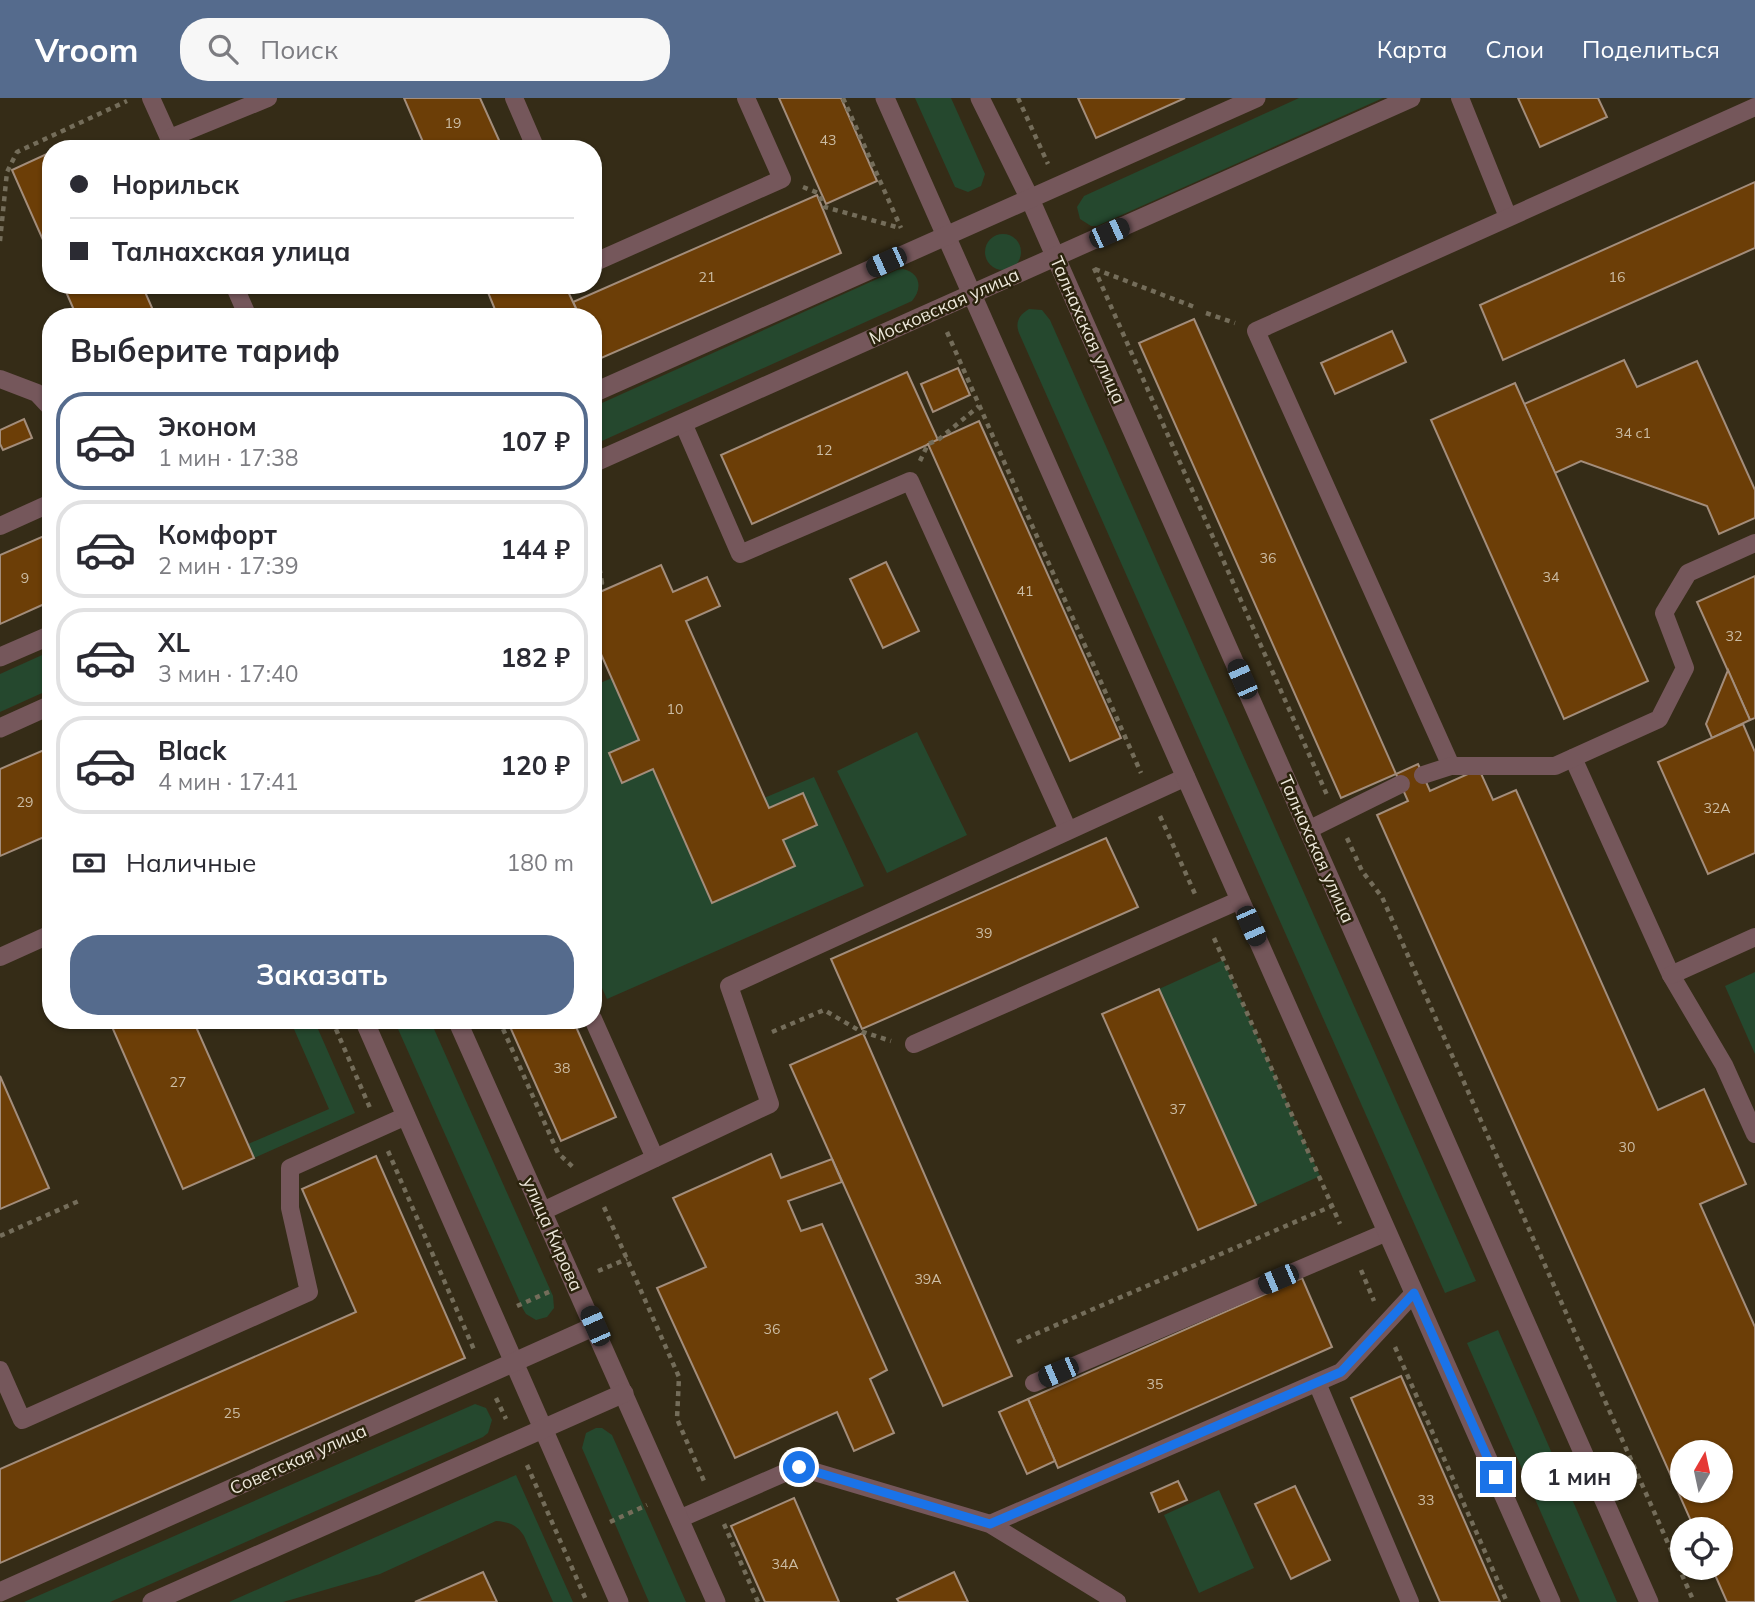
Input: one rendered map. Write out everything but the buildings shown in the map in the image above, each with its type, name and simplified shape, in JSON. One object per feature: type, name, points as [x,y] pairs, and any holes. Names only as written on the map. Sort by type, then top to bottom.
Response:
[{"type":"street","points":[[885,98],[1551,1602]]},
{"type":"street","name":"Талнахская улица","points":[[980,98],[1030,199],[1649,1602]]},
{"type":"street","points":[[602,389],[1256,98]]},
{"type":"street","name":"Московская улица","points":[[602,459],[1411,98]]},
{"type":"street","points":[[0,657],[42,639]]},
{"type":"street","points":[[0,728],[42,709]]},
{"type":"street","points":[[367,1029],[619,1602]]},
{"type":"street","name":"улица Кирова","points":[[461,1029],[716,1602]]},
{"type":"street","name":"Советская улица","points":[[0,1592],[595,1326]]},
{"type":"street","points":[[152,1602],[624,1393]]},
{"type":"lane","points":[[151,98],[170,140]]},
{"type":"lane","points":[[180,140],[268,98]]},
{"type":"lane","points":[[514,98],[532,140]]},
{"type":"lane","points":[[602,259],[782,179],[747,98]]},
{"type":"lane","points":[[1460,98],[1508,217]]},
{"type":"lane","points":[[1451,766],[1255,331],[1755,107]]},
{"type":"lane","points":[[0,379],[37,393],[42,398]]},
{"type":"lane","points":[[683,423],[740,554],[910,481],[1068,830]]},
{"type":"lane","points":[[0,526],[42,507]]},
{"type":"lane","points":[[1423,775],[1451,766],[1555,766],[1659,719],[1685,668],[1664,613],[1688,573],[1755,543]]},
{"type":"lane","points":[[1573,758],[1671,975],[1724,1065],[1755,1134]]},
{"type":"lane","points":[[543,1211],[770,1104],[729,986],[1186,777]]},
{"type":"lane","points":[[1308,830],[1401,784]]},
{"type":"lane","points":[[914,1044],[1240,900]]},
{"type":"lane","points":[[1671,975],[1755,937]]},
{"type":"lane","points":[[0,957],[42,938]]},
{"type":"lane","points":[[597,1029],[655,1158]]},
{"type":"lane","points":[[0,1370],[22,1420],[309,1292],[290,1208],[290,1168],[406,1116]]},
{"type":"lane","points":[[1034,1383],[1387,1232]]},
{"type":"lane","points":[[990,1524],[1341,1372],[1414,1293]]},
{"type":"lane","points":[[1317,1383],[1410,1602]]},
{"type":"lane","points":[[680,1519],[799,1467],[990,1524],[1116,1602]]},
{"type":"path","points":[[43,140],[134,98]]},
{"type":"path","points":[[843,98],[911,251]]},
{"type":"path","points":[[1018,98],[1058,186]]},
{"type":"path","points":[[0,241],[7,172],[17,152],[42,140]]},
{"type":"path","points":[[782,179],[818,193],[825,207],[900,228]]},
{"type":"path","points":[[1083,244],[1362,871],[1382,897],[1694,1602]]},
{"type":"path","points":[[1095,269],[1197,308]]},
{"type":"path","points":[[937,310],[1507,1602]]},
{"type":"path","points":[[1206,313],[1220,317]]},
{"type":"path","points":[[938,440],[979,406]]},
{"type":"path","points":[[749,1042],[824,1010],[860,1031],[891,1041],[914,1044]]},
{"type":"path","points":[[336,1029],[587,1602]]},
{"type":"path","points":[[503,1029],[558,1153],[595,1187],[679,1377],[677,1419],[758,1602]]},
{"type":"path","points":[[0,1236],[81,1200]]},
{"type":"path","points":[[1017,1342],[1332,1206]]},
{"type":"path","points":[[465,1328],[627,1259]]},
{"type":"path","points":[[561,1544],[703,1479]]},
{"type":"green space","points":[[915,98],[951,98],[985,174],[981,186],[968,192],[955,187]]},
{"type":"green space","points":[[1299,98],[1383,98],[1097,226],[1091,226],[1080,219],[1077,207],[1084,196]]},
{"type":"green space","points":[[1003,234],[1016,239],[1021,252],[1016,265],[1003,270],[990,265],[985,252],[990,239]]},
{"type":"green space","points":[[897,270],[909,271],[916,277],[918,291],[912,301],[602,441],[602,403]]},
{"type":"green space","points":[[1029,309],[1042,310],[1050,320],[1476,1281],[1445,1293],[1019,333],[1019,319]]},
{"type":"green space","points":[[42,655],[42,693],[0,712],[0,674]]},
{"type":"green space","points":[[612,678],[639,740],[609,753],[622,782],[653,769],[712,903],[795,866],[764,798],[814,777],[864,886],[607,999],[602,988],[602,682]]},
{"type":"green space","points":[[917,732],[967,835],[887,873],[837,771]]},
{"type":"green space","points":[[1223,960],[1320,1176],[1256,1205],[1159,989]]},
{"type":"green space","points":[[1755,972],[1755,1054],[1725,986]]},
{"type":"green space","points":[[294,1029],[318,1029],[355,1113],[254,1158],[248,1144],[329,1109]]},
{"type":"green space","points":[[398,1029],[434,1029],[553,1296],[554,1308],[547,1317],[536,1320],[523,1309]]},
{"type":"green space","points":[[1498,1330],[1617,1602],[1580,1602],[1467,1343]]},
{"type":"green space","points":[[475,1404],[486,1408],[492,1420],[488,1433],[483,1437],[110,1602],[24,1602]]},
{"type":"green space","points":[[602,1428],[612,1435],[686,1602],[649,1602],[582,1448],[586,1433]]},
{"type":"green space","points":[[516,1475],[573,1602],[553,1602],[524,1536],[513,1525],[496,1521],[380,1574],[283,1602],[229,1602]]},
{"type":"green space","points":[[1219,1490],[1254,1568],[1199,1593],[1164,1515]]},
{"type":"route","points":[[799,1467],[990,1524],[1341,1372],[1414,1293],[1496,1477]]}]
